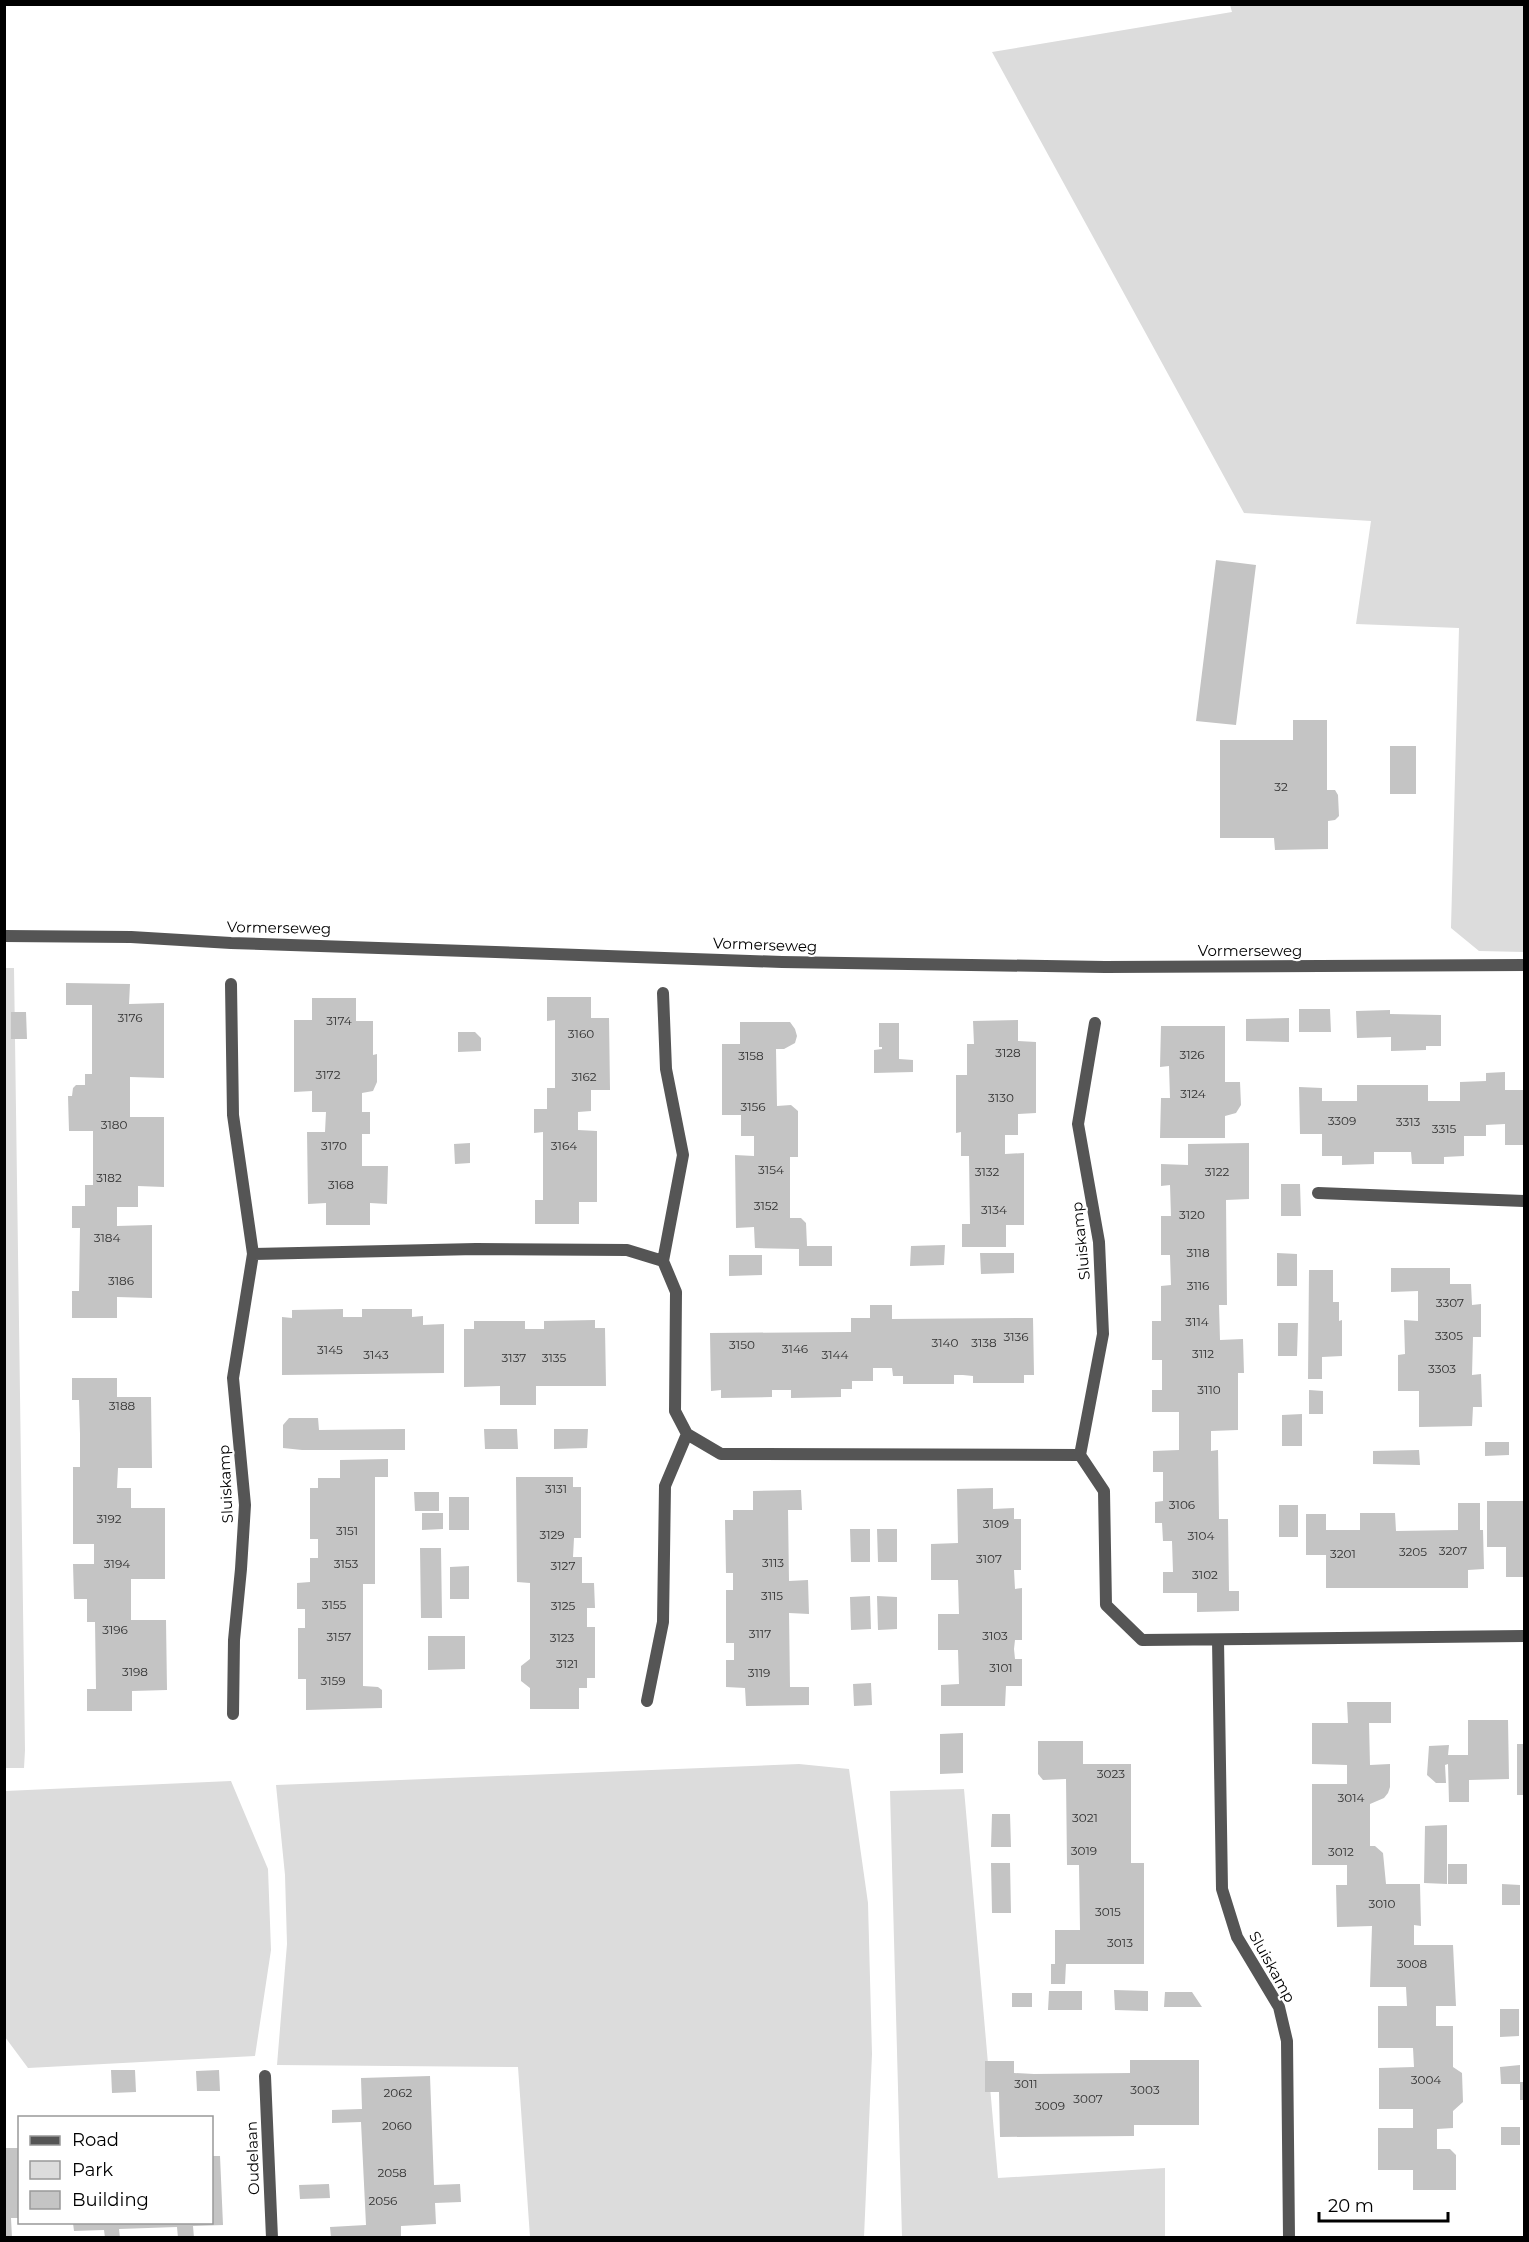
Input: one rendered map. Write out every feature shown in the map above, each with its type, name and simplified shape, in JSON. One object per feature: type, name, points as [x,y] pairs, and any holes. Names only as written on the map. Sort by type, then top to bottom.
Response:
[{"type":"street","name":"Vormerseweg","points":[[4,936],[131,937],[231,943],[794,962],[1105,968],[1524,965]]},
{"type":"street","name":"Sluiskamp","points":[[231,984],[233,1115],[253,1254],[233,1378],[244,1505],[234,1641],[232,1714]]},
{"type":"street","points":[[663,993],[666,1069],[683,1155],[663,1261],[676,1292],[675,1411],[687,1434],[721,1454],[1080,1455],[1104,1491],[1106,1605],[1142,1640],[1524,1636]]},
{"type":"street","name":"Sluiskamp","points":[[1080,1455],[1103,1334],[1099,1242],[1078,1124],[1095,1023]]},
{"type":"street","points":[[1318,1193],[1524,1201]]},
{"type":"street","points":[[253,1254],[476,1249],[627,1250],[663,1261]]},
{"type":"street","points":[[647,1701],[663,1622],[665,1486],[687,1434]]},
{"type":"street","name":"Sluiskamp","points":[[1218,1640],[1222,1889],[1237,1937],[1279,2007],[1287,2041],[1289,2238]]},
{"type":"street","name":"Oudelaan","points":[[265,2076],[272,2238]]},
{"type":"green space","points":[[1230,5],[1524,5],[1524,952],[1479,951],[1451,928],[1459,628],[1356,624],[1371,521],[1244,513],[992,52],[1232,12]]},
{"type":"green space","points":[[5,968],[14,968],[24,1768],[5,1768]]},
{"type":"green space","points":[[799,1764],[849,1769],[868,1903],[872,2054],[864,2237],[530,2237],[518,2067],[277,2065],[287,1944],[285,1875],[276,1785]]},
{"type":"green space","points":[[231,1781],[268,1869],[271,1950],[255,2056],[28,2068],[5,2037],[5,1791]]},
{"type":"green space","points":[[964,1789],[998,2178],[1165,2168],[1165,2237],[902,2237],[890,1791]]},
{"type":"building","points":[[1216,560],[1256,565],[1236,725],[1196,721]]},
{"type":"building","points":[[1293,720],[1327,720],[1327,790],[1335,790],[1338,795],[1339,816],[1335,820],[1328,821],[1328,849],[1275,850],[1274,838],[1220,838],[1220,740],[1293,740]]},
{"type":"building","points":[[1390,746],[1416,746],[1416,794],[1390,794]]},
{"type":"building","points":[[66,983],[130,984],[129,1004],[164,1003],[164,1078],[130,1077],[130,1117],[164,1117],[164,1187],[138,1186],[138,1207],[117,1207],[117,1226],[152,1225],[152,1298],[117,1297],[117,1318],[72,1318],[72,1291],[79,1291],[80,1228],[72,1228],[72,1206],[85,1206],[85,1185],[93,1185],[93,1131],[69,1131],[68,1096],[72,1096],[76,1085],[85,1085],[85,1074],[92,1074],[92,1005],[66,1005]]},
{"type":"building","points":[[547,997],[591,997],[591,1018],[609,1018],[610,1090],[591,1090],[591,1111],[578,1112],[578,1130],[597,1131],[597,1202],[579,1202],[579,1224],[535,1224],[535,1200],[543,1200],[543,1132],[534,1133],[534,1109],[547,1109],[547,1088],[555,1088],[555,1020],[547,1021]]},
{"type":"building","points":[[312,998],[356,998],[356,1021],[373,1021],[373,1055],[377,1054],[377,1082],[373,1091],[362,1093],[362,1112],[370,1112],[370,1134],[362,1134],[362,1166],[388,1166],[387,1204],[370,1203],[370,1225],[326,1225],[326,1203],[308,1204],[307,1132],[325,1132],[326,1112],[312,1112],[312,1091],[294,1092],[294,1020],[312,1020]]},
{"type":"building","points":[[1299,1009],[1330,1009],[1331,1032],[1299,1032]]},
{"type":"building","points":[[1390,1010],[1390,1014],[1441,1015],[1441,1046],[1426,1046],[1426,1050],[1391,1051],[1391,1037],[1357,1038],[1356,1011]]},
{"type":"building","points":[[11,1012],[26,1012],[27,1039],[11,1039]]},
{"type":"building","points":[[1289,1018],[1289,1042],[1246,1041],[1246,1019]]},
{"type":"building","points":[[1018,1020],[1018,1041],[1036,1042],[1036,1113],[1018,1114],[1018,1135],[1005,1135],[1005,1154],[1024,1153],[1024,1225],[1006,1225],[1006,1247],[962,1247],[962,1224],[970,1224],[969,1156],[961,1156],[961,1132],[956,1133],[956,1075],[967,1075],[967,1044],[974,1044],[973,1021]]},
{"type":"building","points":[[740,1022],[790,1022],[795,1029],[797,1036],[795,1043],[784,1049],[776,1049],[777,1106],[791,1105],[798,1111],[798,1157],[790,1157],[790,1218],[801,1218],[806,1223],[807,1246],[832,1246],[832,1266],[799,1266],[799,1249],[755,1248],[754,1227],[736,1228],[735,1155],[754,1156],[754,1136],[741,1136],[741,1115],[722,1115],[722,1044],[740,1044]]},
{"type":"building","points":[[879,1023],[899,1023],[899,1059],[913,1060],[913,1072],[874,1073],[874,1050],[882,1049],[879,1047]]},
{"type":"building","points":[[1161,1026],[1225,1026],[1225,1082],[1240,1082],[1241,1105],[1236,1113],[1225,1116],[1225,1138],[1160,1138],[1161,1098],[1170,1098],[1169,1066],[1160,1067]]},
{"type":"building","points":[[458,1032],[475,1032],[481,1038],[481,1051],[458,1052]]},
{"type":"building","points":[[1505,1072],[1505,1090],[1524,1090],[1524,1145],[1505,1145],[1505,1124],[1486,1125],[1486,1136],[1464,1136],[1464,1156],[1444,1157],[1444,1164],[1412,1164],[1411,1152],[1374,1152],[1374,1164],[1342,1165],[1342,1156],[1322,1156],[1322,1134],[1300,1134],[1299,1087],[1322,1088],[1322,1101],[1357,1101],[1357,1085],[1428,1085],[1428,1101],[1460,1101],[1460,1082],[1486,1081],[1486,1073]]},
{"type":"building","points":[[470,1143],[470,1163],[455,1164],[454,1144]]},
{"type":"building","points":[[1249,1143],[1249,1199],[1226,1200],[1227,1305],[1219,1305],[1220,1340],[1243,1339],[1244,1373],[1238,1373],[1238,1430],[1211,1431],[1211,1451],[1218,1450],[1219,1519],[1228,1519],[1229,1591],[1239,1591],[1239,1611],[1197,1612],[1197,1593],[1163,1593],[1163,1572],[1173,1572],[1172,1541],[1163,1541],[1162,1523],[1155,1523],[1155,1502],[1163,1501],[1163,1472],[1153,1472],[1153,1451],[1179,1450],[1179,1412],[1152,1412],[1152,1390],[1162,1390],[1162,1360],[1152,1360],[1152,1321],[1161,1321],[1161,1286],[1171,1285],[1170,1255],[1161,1255],[1161,1216],[1171,1216],[1170,1185],[1161,1186],[1161,1164],[1188,1165],[1188,1144]]},
{"type":"building","points":[[1281,1184],[1300,1184],[1301,1216],[1281,1216]]},
{"type":"building","points":[[945,1245],[944,1265],[910,1266],[911,1246]]},
{"type":"building","points":[[980,1253],[1014,1253],[1014,1273],[981,1274]]},
{"type":"building","points":[[1277,1253],[1297,1254],[1297,1286],[1277,1286]]},
{"type":"building","points":[[729,1255],[762,1255],[762,1275],[729,1276]]},
{"type":"building","points":[[1391,1268],[1450,1268],[1450,1284],[1471,1284],[1472,1305],[1481,1304],[1481,1337],[1473,1337],[1472,1375],[1481,1374],[1482,1407],[1473,1407],[1472,1426],[1419,1427],[1419,1391],[1398,1391],[1398,1355],[1405,1354],[1404,1320],[1418,1321],[1418,1291],[1391,1292]]},
{"type":"building","points":[[1309,1270],[1333,1270],[1333,1302],[1339,1302],[1339,1321],[1342,1320],[1342,1356],[1322,1357],[1322,1379],[1308,1379]]},
{"type":"building","points":[[870,1305],[892,1305],[892,1319],[1033,1318],[1034,1375],[1024,1375],[1024,1383],[973,1383],[973,1376],[954,1375],[954,1384],[903,1384],[903,1376],[893,1376],[892,1368],[873,1368],[873,1381],[852,1381],[852,1389],[841,1389],[841,1397],[791,1398],[791,1390],[772,1390],[772,1397],[721,1398],[721,1390],[711,1391],[710,1333],[851,1332],[851,1318],[870,1318]]},
{"type":"building","points":[[343,1309],[343,1317],[362,1317],[362,1309],[412,1309],[412,1317],[423,1316],[423,1325],[444,1324],[444,1373],[282,1375],[282,1317],[292,1318],[292,1310]]},
{"type":"building","points":[[595,1320],[595,1328],[605,1328],[606,1386],[536,1386],[536,1405],[500,1405],[500,1386],[464,1387],[464,1329],[474,1329],[474,1321],[525,1321],[525,1329],[544,1329],[544,1321]]},
{"type":"building","points":[[1278,1323],[1298,1323],[1297,1356],[1278,1356]]},
{"type":"building","points":[[72,1378],[117,1378],[117,1397],[151,1397],[152,1468],[118,1468],[117,1488],[131,1488],[131,1508],[165,1508],[165,1579],[131,1579],[131,1620],[166,1620],[167,1690],[132,1691],[132,1711],[87,1711],[87,1689],[96,1689],[95,1622],[87,1622],[87,1599],[74,1599],[73,1564],[94,1564],[94,1544],[73,1544],[73,1467],[80,1467],[80,1434],[79,1400],[72,1400]]},
{"type":"building","points":[[1309,1390],[1323,1391],[1323,1414],[1309,1414]]},
{"type":"building","points":[[1302,1414],[1302,1446],[1282,1446],[1282,1415]]},
{"type":"building","points":[[289,1418],[318,1418],[319,1430],[405,1429],[405,1450],[283,1448],[283,1425]]},
{"type":"building","points":[[484,1429],[517,1429],[518,1449],[485,1449]]},
{"type":"building","points":[[554,1429],[588,1429],[587,1448],[554,1449]]},
{"type":"building","points":[[1485,1442],[1509,1442],[1509,1455],[1485,1456]]},
{"type":"building","points":[[1419,1450],[1420,1465],[1373,1464],[1373,1451]]},
{"type":"building","points":[[388,1459],[388,1477],[375,1477],[375,1584],[363,1584],[363,1686],[378,1687],[382,1690],[382,1708],[306,1710],[306,1679],[298,1679],[298,1628],[305,1628],[305,1609],[297,1609],[297,1583],[310,1582],[310,1558],[318,1558],[318,1539],[310,1539],[310,1488],[318,1488],[318,1478],[340,1478],[340,1460]]},
{"type":"building","points":[[516,1477],[573,1477],[573,1487],[581,1487],[581,1538],[574,1538],[573,1557],[582,1557],[582,1583],[594,1583],[595,1608],[587,1608],[587,1627],[595,1627],[595,1678],[587,1678],[587,1688],[579,1688],[579,1709],[530,1709],[530,1688],[521,1681],[521,1666],[530,1659],[530,1583],[517,1582]]},
{"type":"building","points":[[993,1488],[993,1509],[1014,1508],[1014,1519],[1021,1519],[1021,1570],[1014,1570],[1015,1589],[1022,1588],[1022,1640],[1015,1640],[1014,1649],[1015,1659],[1022,1659],[1022,1686],[1006,1686],[1005,1706],[941,1706],[941,1685],[959,1684],[958,1650],[938,1650],[938,1614],[959,1614],[958,1580],[931,1580],[931,1544],[958,1543],[957,1489]]},
{"type":"building","points":[[801,1490],[802,1510],[788,1510],[789,1581],[808,1580],[809,1614],[789,1613],[790,1687],[809,1687],[809,1705],[746,1706],[745,1688],[726,1687],[726,1660],[734,1660],[734,1643],[726,1643],[726,1590],[733,1590],[733,1573],[726,1573],[725,1520],[733,1520],[733,1510],[753,1510],[753,1491]]},
{"type":"building","points":[[414,1492],[439,1492],[439,1511],[415,1511]]},
{"type":"building","points":[[449,1497],[469,1497],[469,1530],[449,1530]]},
{"type":"building","points":[[1487,1501],[1524,1501],[1524,1577],[1506,1577],[1506,1547],[1487,1547]]},
{"type":"building","points":[[1458,1503],[1480,1503],[1484,1569],[1468,1570],[1468,1588],[1326,1588],[1326,1555],[1306,1555],[1306,1514],[1326,1514],[1326,1530],[1360,1530],[1360,1513],[1395,1513],[1396,1531],[1458,1530]]},
{"type":"building","points":[[1279,1505],[1298,1505],[1298,1537],[1279,1537]]},
{"type":"building","points":[[422,1513],[443,1513],[443,1529],[422,1530]]},
{"type":"building","points":[[850,1529],[870,1529],[870,1562],[851,1562]]},
{"type":"building","points":[[877,1529],[897,1529],[897,1562],[878,1562]]},
{"type":"building","points":[[420,1548],[441,1548],[442,1618],[421,1618]]},
{"type":"building","points":[[469,1566],[469,1599],[450,1599],[450,1567]]},
{"type":"building","points":[[870,1596],[871,1629],[851,1630],[850,1597]]},
{"type":"building","points":[[877,1596],[897,1597],[897,1629],[878,1630]]},
{"type":"building","points":[[428,1636],[465,1636],[465,1669],[428,1670]]},
{"type":"building","points":[[871,1683],[872,1705],[854,1706],[853,1684]]},
{"type":"building","points":[[1347,1702],[1391,1702],[1391,1723],[1369,1723],[1370,1765],[1390,1764],[1388,1793],[1384,1798],[1370,1804],[1370,1846],[1375,1846],[1383,1853],[1386,1884],[1420,1884],[1421,1926],[1414,1925],[1414,1945],[1453,1945],[1456,2006],[1436,2006],[1436,2026],[1453,2026],[1453,2067],[1462,2073],[1463,2102],[1453,2111],[1453,2128],[1437,2129],[1437,2149],[1450,2149],[1456,2155],[1456,2190],[1413,2190],[1413,2170],[1378,2170],[1378,2128],[1413,2128],[1413,2109],[1379,2109],[1379,2068],[1414,2067],[1413,2048],[1378,2048],[1378,2006],[1407,2006],[1406,1987],[1370,1987],[1372,1926],[1337,1927],[1336,1885],[1347,1885],[1347,1865],[1312,1865],[1312,1784],[1347,1784],[1347,1765],[1312,1764],[1312,1723],[1348,1723]]},
{"type":"building","points":[[1468,1720],[1508,1720],[1509,1779],[1469,1780],[1469,1802],[1449,1802],[1448,1764],[1445,1765],[1446,1783],[1436,1783],[1427,1775],[1429,1746],[1449,1745],[1448,1755],[1468,1755]]},
{"type":"building","points":[[963,1733],[963,1773],[940,1774],[940,1734]]},
{"type":"building","points":[[1038,1741],[1083,1741],[1083,1764],[1131,1764],[1131,1863],[1144,1863],[1144,1964],[1066,1964],[1065,1984],[1051,1984],[1051,1964],[1055,1964],[1055,1930],[1080,1930],[1079,1865],[1067,1865],[1066,1779],[1043,1780],[1038,1774]]},
{"type":"building","points":[[1517,1744],[1524,1744],[1524,1795],[1517,1795]]},
{"type":"building","points":[[992,1814],[1010,1814],[1011,1847],[991,1847]]},
{"type":"building","points":[[1447,1825],[1447,1884],[1424,1883],[1425,1826]]},
{"type":"building","points":[[991,1863],[1010,1863],[1011,1913],[992,1913]]},
{"type":"building","points":[[1448,1864],[1467,1864],[1467,1884],[1448,1884]]},
{"type":"building","points":[[1502,1884],[1520,1885],[1520,1905],[1502,1905]]},
{"type":"building","points":[[1114,1990],[1148,1991],[1148,2011],[1115,2010]]},
{"type":"building","points":[[1049,1991],[1082,1991],[1082,2010],[1048,2010]]},
{"type":"building","points":[[1165,1992],[1192,1992],[1202,2007],[1164,2007]]},
{"type":"building","points":[[1012,1993],[1032,1993],[1032,2007],[1012,2007]]},
{"type":"building","points":[[1500,2009],[1519,2009],[1519,2036],[1500,2037]]},
{"type":"building","points":[[1130,2060],[1199,2060],[1199,2125],[1134,2125],[1134,2136],[1000,2137],[999,2092],[985,2092],[985,2061],[1014,2061],[1014,2073],[1034,2074],[1130,2073]]},
{"type":"building","points":[[1520,2065],[1520,2082],[1524,2082],[1524,2100],[1520,2100],[1520,2084],[1501,2084],[1500,2067]]},
{"type":"building","points":[[111,2070],[135,2070],[136,2092],[112,2093]]},
{"type":"building","points":[[219,2070],[220,2091],[197,2091],[196,2071]]},
{"type":"building","points":[[430,2076],[434,2185],[460,2184],[461,2202],[435,2203],[436,2224],[401,2226],[401,2238],[331,2238],[330,2227],[366,2225],[361,2122],[332,2123],[332,2110],[362,2109],[361,2078]]},
{"type":"building","points":[[1501,2127],[1520,2127],[1520,2145],[1501,2145]]},
{"type":"building","points":[[4,2148],[18,2148],[18,2218],[11,2218],[12,2238],[4,2238]]},
{"type":"building","points":[[213,2156],[220,2156],[223,2225],[193,2226],[194,2238],[178,2238],[177,2227],[119,2229],[120,2238],[105,2238],[104,2230],[74,2231],[73,2224],[213,2224]]},
{"type":"building","points":[[329,2184],[330,2198],[300,2199],[299,2185]]}]
